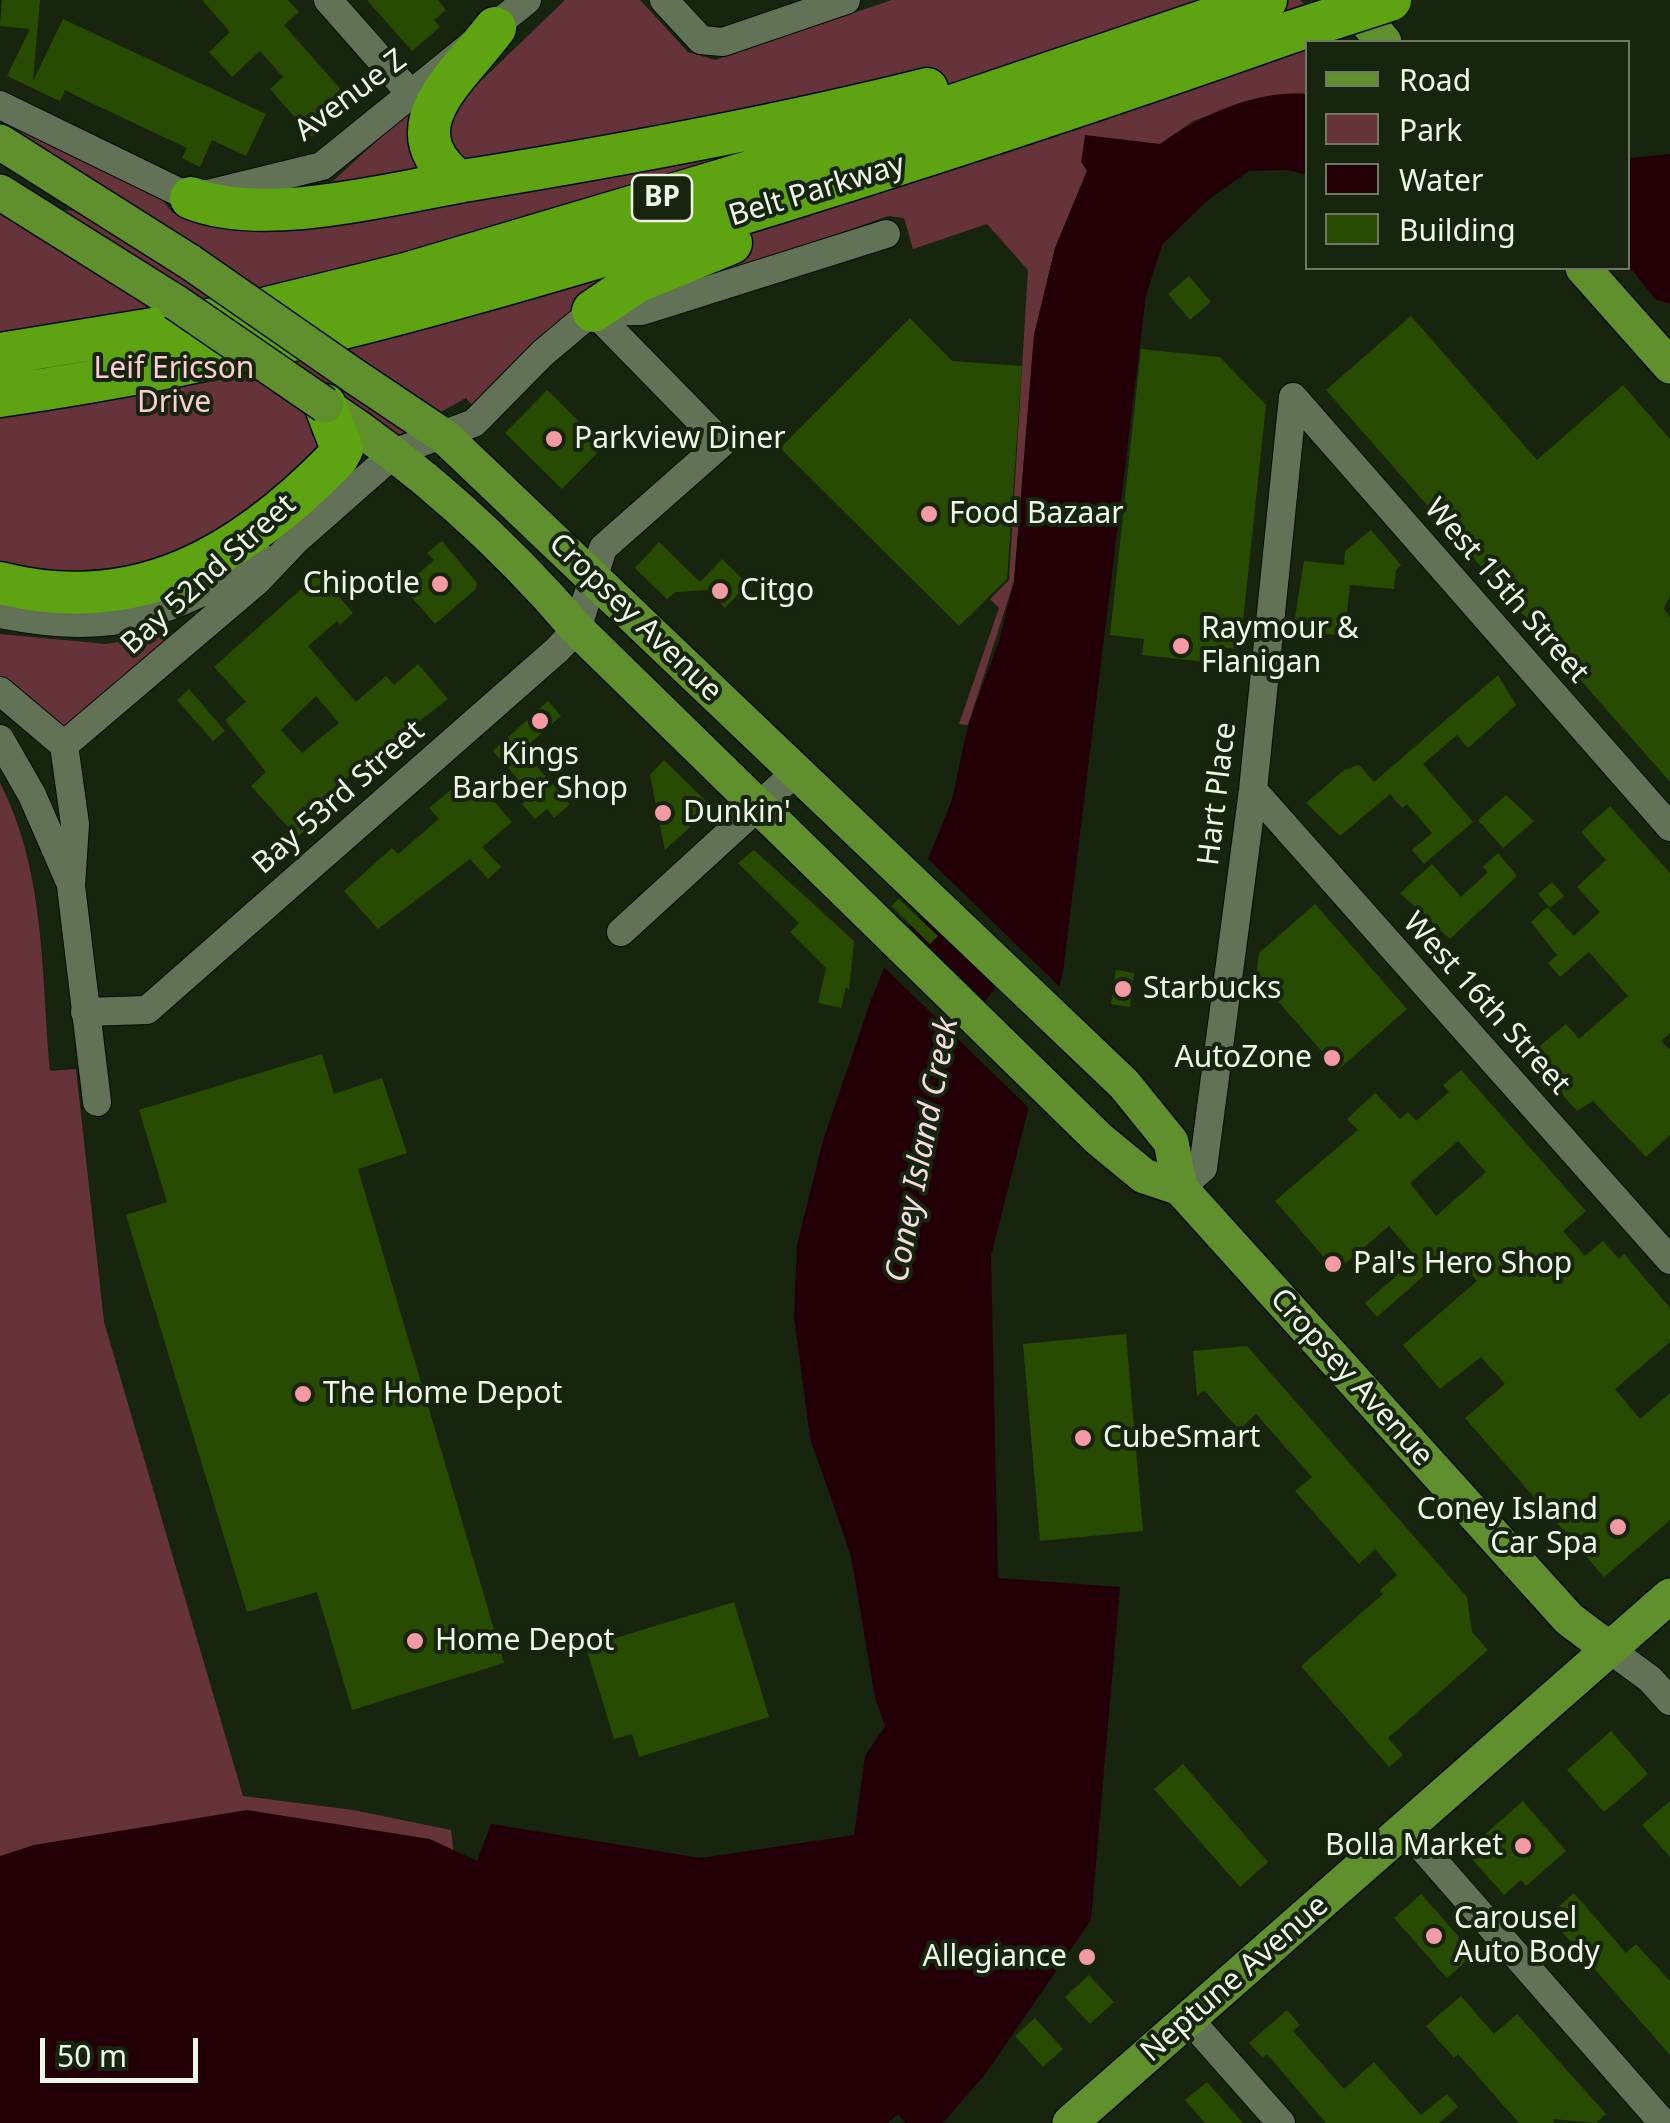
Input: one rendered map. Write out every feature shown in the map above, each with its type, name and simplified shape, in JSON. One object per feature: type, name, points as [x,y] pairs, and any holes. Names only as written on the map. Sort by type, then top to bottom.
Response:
[{"type":"highway","points":[[191,198],[240,210],[364,203],[460,182],[670,147],[987,85],[1135,46],[1266,0]]},
{"type":"highway","points":[[460,182],[437,165],[429,149],[428,122],[496,28]]},
{"type":"highway","name":"Belt Parkway","points":[[1341,40],[1385,28]]},
{"type":"highway","name":"Belt Parkway","points":[[0,396],[141,376],[440,306],[1014,130],[1305,50]]},
{"type":"highway","name":"Belt Parkway","points":[[0,354],[239,315],[406,274],[987,85]]},
{"type":"highway","points":[[594,311],[636,282],[745,237],[890,188],[1014,130]]},
{"type":"highway","points":[[0,341],[87,341]]},
{"type":"highway","points":[[0,583],[48,595],[136,588],[210,561],[250,536],[337,458],[342,449],[340,391]]},
{"type":"main road","points":[[1348,0],[1385,28]]},
{"type":"main road","name":"Cropsey Avenue","points":[[0,142],[190,262],[340,391],[396,452],[536,581],[578,630],[1053,1093],[1144,1176],[1180,1188],[1569,1620],[1609,1649]]},
{"type":"main road","name":"Cropsey Avenue","points":[[0,192],[175,302],[340,391],[445,437],[1124,1084],[1171,1142],[1180,1188]]},
{"type":"main road","points":[[1585,270],[1670,366]]},
{"type":"main road","name":"Neptune Avenue","points":[[1070,2123],[1670,1596]]},
{"type":"street","points":[[328,0],[410,93]]},
{"type":"street","name":"Avenue Z","points":[[191,198],[322,166],[527,0]]},
{"type":"street","points":[[664,0],[701,40],[723,42],[846,0]]},
{"type":"street","points":[[0,105],[191,198]]},
{"type":"street","points":[[396,452],[445,437],[474,423],[543,353],[594,311],[642,312],[886,234]]},
{"type":"street","points":[[578,630],[603,548],[722,443],[594,311]]},
{"type":"street","name":"Hart Place","points":[[1180,1188],[1203,1168],[1253,790],[1292,397]]},
{"type":"street","name":"West 15th Street","points":[[1292,397],[1670,827]]},
{"type":"street","name":"Bay 52nd Street","points":[[64,745],[257,582],[296,541],[396,452]]},
{"type":"street","points":[[0,614],[68,625],[108,624],[145,616],[185,604],[296,541]]},
{"type":"street","name":"Bay 53rd Street","points":[[85,1012],[147,1010],[578,630]]},
{"type":"street","points":[[0,692],[64,745],[75,824],[72,886],[97,1102]]},
{"type":"street","points":[[0,740],[32,795],[72,886]]},
{"type":"street","points":[[621,932],[797,771]]},
{"type":"street","name":"West 16th Street","points":[[1253,790],[1670,1260]]},
{"type":"street","points":[[1609,1649],[1650,1678],[1670,1700]]},
{"type":"street","points":[[1406,1828],[1663,2123]]},
{"type":"street","points":[[1189,2020],[1280,2123]]},
{"type":"green space","name":"Leif Ericson Drive","points":[[565,0],[640,0],[688,52],[715,60],[892,0],[1300,0],[1342,40],[1305,40],[1305,94],[1247,101],[1193,121],[1160,144],[1087,171],[1055,248],[1034,335],[1014,581],[968,725],[959,724],[999,608],[990,599],[1009,580],[1028,270],[987,224],[913,249],[904,218],[888,216],[644,303],[646,297],[472,405],[466,398],[350,462],[248,550],[0,597],[0,209],[135,212],[5,123],[162,200],[173,213],[198,213],[333,181],[414,107],[452,109]]},
{"type":"green space","points":[[178,632],[74,723],[62,727],[0,679],[0,634],[106,644]]},
{"type":"green space","points":[[0,783],[15,817],[34,888],[50,1071],[76,1069],[104,1322],[243,1796],[353,1810],[451,1830],[454,1857],[0,1906]]},
{"type":"water","name":"Coney Island Creek","points":[[1287,94],[1305,94],[1305,174],[1288,170],[1249,171],[1208,200],[1162,245],[1146,296],[1063,972],[991,1256],[998,1578],[1120,1587],[1091,1920],[987,2072],[943,2123],[905,2123],[898,2114],[888,2123],[0,2123],[0,1856],[34,1845],[247,1810],[430,1839],[477,1861],[491,1824],[701,1858],[854,1835],[865,1756],[885,1726],[875,1698],[851,1556],[810,1438],[794,1317],[797,1245],[823,1140],[871,1000],[952,800],[968,725],[999,641],[1014,581],[1034,335],[1055,248],[1087,171],[1081,162],[1085,135],[1160,144],[1193,123],[1230,107]]},
{"type":"water","points":[[1670,154],[1670,304],[1655,299],[1633,271],[1613,270],[1630,270],[1630,158]]},
{"type":"pier","points":[[926,857],[1064,991],[1033,1112],[881,964]],"holes":[[[921,915],[996,988],[984,1002],[908,928]]]},
{"type":"building","points":[[2,0],[40,0],[33,81],[63,19],[266,114],[246,156],[212,140],[200,167],[182,158],[187,148],[65,90],[60,101],[7,76],[30,29],[0,26]]},
{"type":"building","points":[[202,0],[288,0],[299,12],[284,25],[352,102],[312,137],[270,89],[283,77],[260,51],[232,77],[209,52],[230,32]]},
{"type":"building","points":[[367,0],[438,0],[446,10],[434,20],[440,27],[412,51]]},
{"type":"building","points":[[1189,276],[1211,302],[1190,320],[1168,294]]},
{"type":"building","points":[[1411,316],[1537,460],[1623,385],[1670,439],[1670,595],[1664,609],[1670,617],[1670,782],[1326,390]]},
{"type":"building","name":"Food Bazaar","points":[[910,318],[952,361],[1022,366],[1007,579],[959,626],[780,448]]},
{"type":"building","points":[[1141,349],[1220,357],[1266,405],[1240,649],[1218,647],[1216,663],[1142,655],[1144,639],[1110,635]]},
{"type":"building","name":"Parkview Diner","points":[[547,390],[604,446],[562,489],[505,433]]},
{"type":"building","points":[[1371,530],[1401,565],[1396,570],[1394,589],[1350,585],[1344,636],[1293,630],[1304,561],[1344,565],[1345,551]]},
{"type":"building","name":"Chipotle","points":[[442,541],[477,583],[476,589],[435,624],[403,587],[434,560],[427,553]]},
{"type":"building","points":[[659,542],[700,582],[722,559],[748,584],[725,608],[707,590],[676,592],[667,599],[635,568]]},
{"type":"building","points":[[319,573],[353,613],[340,625],[337,621],[308,646],[356,702],[386,676],[394,685],[418,664],[448,699],[336,786],[339,791],[319,807],[325,815],[297,837],[251,786],[266,772],[225,720],[246,702],[214,667]],"holes":[[[316,696],[339,723],[302,753],[281,730]]]},
{"type":"building","points":[[1498,675],[1516,705],[1468,748],[1457,735],[1423,764],[1473,822],[1424,864],[1412,850],[1432,833],[1407,804],[1402,808],[1390,794],[1340,836],[1306,803],[1344,770],[1359,765],[1374,782]]},
{"type":"building","points":[[189,689],[225,731],[213,741],[177,700]]},
{"type":"building","points":[[548,701],[561,716],[522,750],[570,804],[554,818],[547,809],[535,819],[522,804],[532,795],[493,751]]},
{"type":"building","points":[[664,760],[712,807],[665,850],[650,775]]},
{"type":"building","points":[[470,774],[512,822],[482,847],[501,867],[488,879],[470,859],[378,929],[344,891],[392,848],[398,854],[439,819],[429,808]]},
{"type":"building","points":[[1506,795],[1534,821],[1503,848],[1478,820]]},
{"type":"building","points":[[1610,806],[1670,873],[1670,1033],[1661,1041],[1670,1050],[1670,1135],[1646,1157],[1593,1101],[1577,1111],[1528,1056],[1566,1024],[1579,1039],[1628,996],[1589,952],[1560,977],[1548,963],[1557,955],[1531,922],[1547,907],[1574,936],[1600,912],[1577,887],[1606,860],[1581,832]]},
{"type":"building","points":[[754,850],[854,941],[849,990],[846,987],[841,1008],[818,1003],[826,968],[790,932],[799,923],[738,863]]},
{"type":"building","points":[[1498,853],[1517,876],[1450,939],[1400,893],[1432,864],[1461,897],[1488,872],[1483,867]]},
{"type":"building","points":[[1552,882],[1564,896],[1550,908],[1538,894]]},
{"type":"building","points":[[899,899],[938,936],[930,944],[891,906]]},
{"type":"building","points":[[1315,904],[1407,1009],[1338,1070],[1256,976],[1259,953]]},
{"type":"building","name":"Starbucks","points":[[1116,970],[1134,973],[1130,1007],[1111,1004]]},
{"type":"building","name":"The Home Depot","points":[[322,1054],[334,1094],[382,1078],[407,1153],[358,1169],[504,1663],[352,1710],[317,1592],[247,1612],[126,1215],[167,1202],[139,1110]]},
{"type":"building","points":[[1461,1070],[1586,1211],[1563,1231],[1585,1256],[1603,1241],[1619,1259],[1624,1254],[1670,1308],[1670,1342],[1615,1389],[1640,1419],[1670,1393],[1670,1520],[1604,1577],[1465,1418],[1505,1384],[1481,1357],[1440,1389],[1403,1345],[1477,1281],[1452,1251],[1377,1317],[1365,1303],[1417,1258],[1389,1226],[1336,1271],[1275,1201],[1358,1130],[1347,1119],[1375,1093],[1400,1119],[1408,1112],[1416,1121],[1449,1092],[1443,1085]],"holes":[[[1458,1141],[1486,1172],[1436,1216],[1410,1183]]]},
{"type":"building","name":"CubeSmart","points":[[1126,1334],[1143,1531],[1040,1541],[1023,1344]]},
{"type":"building","points":[[1247,1346],[1467,1597],[1472,1632],[1488,1650],[1388,1738],[1403,1755],[1389,1767],[1301,1666],[1383,1594],[1380,1590],[1397,1575],[1375,1549],[1359,1564],[1295,1491],[1312,1477],[1256,1414],[1239,1430],[1204,1390],[1197,1396],[1193,1351]]},
{"type":"building","points":[[734,1602],[769,1717],[639,1757],[632,1734],[614,1739],[586,1647]]},
{"type":"building","points":[[1611,1731],[1648,1774],[1604,1812],[1567,1770]]},
{"type":"building","points":[[1183,1764],[1268,1862],[1240,1887],[1154,1789]]},
{"type":"building","name":"Bolla Market","points":[[1523,1801],[1566,1851],[1526,1886],[1521,1880],[1504,1895],[1471,1858],[1488,1842],[1483,1836]]},
{"type":"building","points":[[1670,1801],[1670,1857],[1642,1825]]},
{"type":"building","points":[[1574,1893],[1626,1953],[1636,1944],[1670,1981],[1670,2055],[1548,1916]]},
{"type":"building","name":"Carousel Auto Body","points":[[1421,1894],[1474,1954],[1447,1978],[1394,1918]]},
{"type":"building","points":[[1089,1975],[1114,2002],[1090,2024],[1065,1997]]},
{"type":"building","points":[[1461,1996],[1494,2034],[1517,2014],[1606,2114],[1596,2123],[1553,2119],[1554,2123],[1519,2123],[1458,2054],[1454,2058],[1426,2026]]},
{"type":"building","points":[[1287,2010],[1300,2025],[1293,2031],[1344,2089],[1374,2062],[1421,2115],[1447,2094],[1458,2107],[1439,2123],[1326,2123],[1267,2054],[1263,2058],[1249,2043]]},
{"type":"building","points":[[1035,2018],[1063,2049],[1043,2067],[1015,2036]]},
{"type":"building","points":[[1207,2082],[1243,2123],[1205,2123],[1185,2100]]},
{"type":"place","name":"Parkview Diner","points":[[554,439]]},
{"type":"place","name":"Food Bazaar","points":[[929,514]]},
{"type":"place","name":"Chipotle","points":[[440,584]]},
{"type":"place","name":"Citgo","points":[[720,591]]},
{"type":"place","name":"Raymour & Flanigan","points":[[1181,646]]},
{"type":"place","name":"Kings Barber Shop","points":[[540,721]]},
{"type":"place","name":"Dunkin'","points":[[663,813]]},
{"type":"place","name":"Starbucks","points":[[1123,989]]},
{"type":"place","name":"AutoZone","points":[[1332,1058]]},
{"type":"place","name":"Pal's Hero Shop","points":[[1333,1264]]},
{"type":"place","name":"The Home Depot","points":[[303,1394]]},
{"type":"place","name":"CubeSmart","points":[[1083,1438]]},
{"type":"place","name":"Coney Island Car Spa","points":[[1618,1527]]},
{"type":"place","name":"Home Depot","points":[[415,1641]]},
{"type":"place","name":"Bolla Market","points":[[1523,1846]]},
{"type":"place","name":"Carousel Auto Body","points":[[1434,1936]]},
{"type":"place","name":"Allegiance","points":[[1087,1957]]}]
